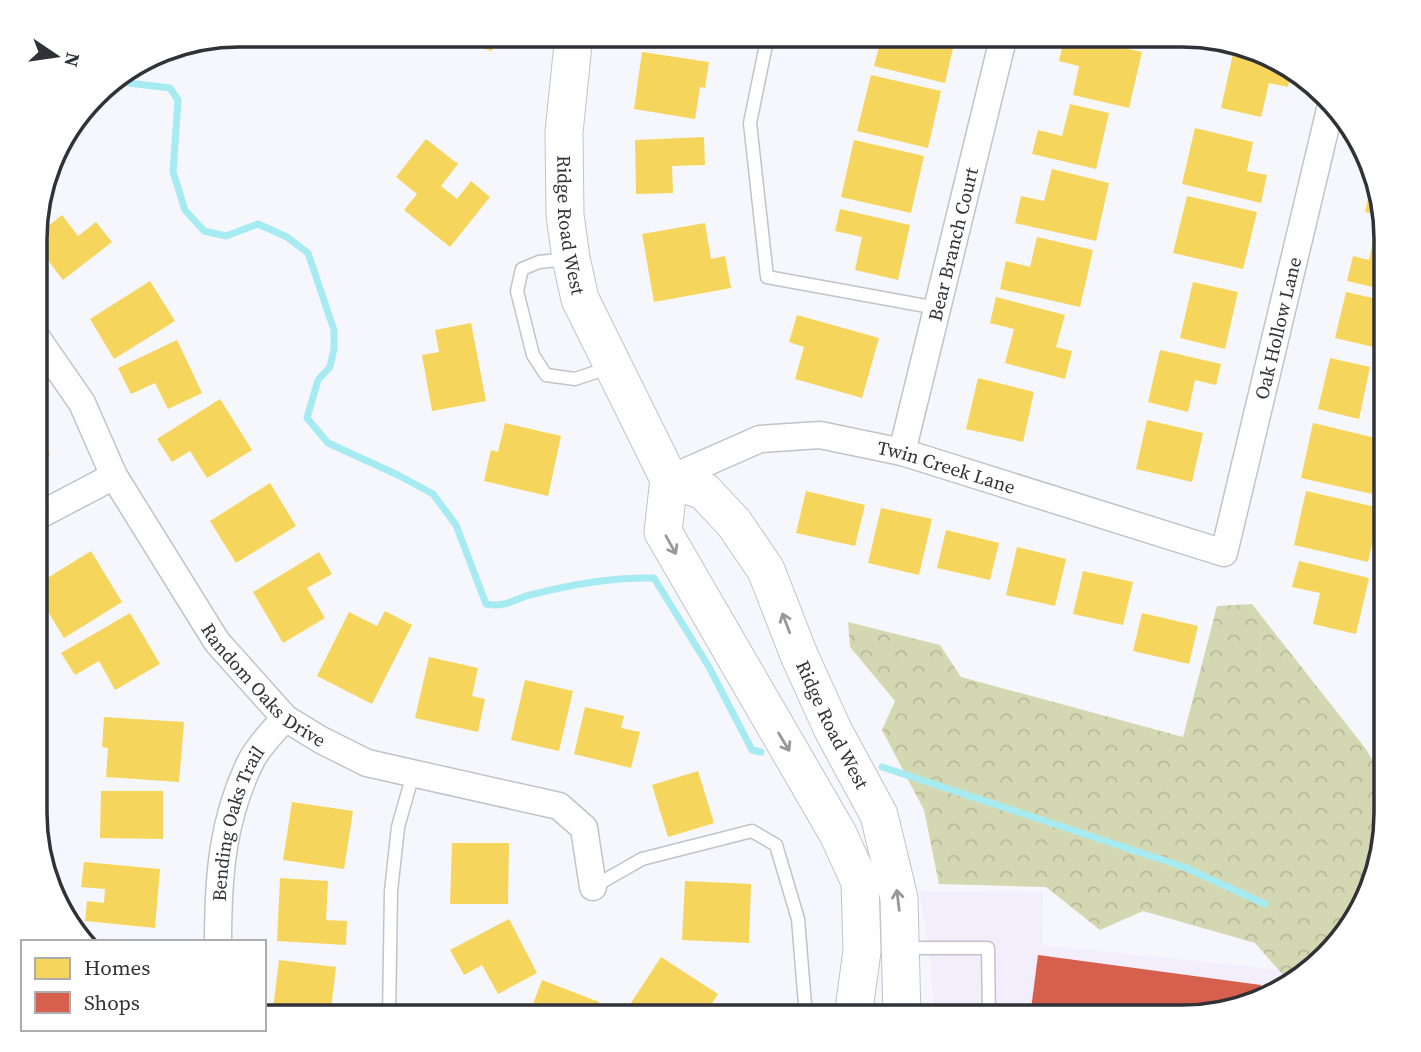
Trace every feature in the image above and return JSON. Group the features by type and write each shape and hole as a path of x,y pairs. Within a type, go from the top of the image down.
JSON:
{"street":[{"name":"Ridge Road West","path":"573,47 564,132 565,215 580,299 669,479 704,491 734,523 766,570 833,730 879,815 900,898 902,1005"},
{"name":"Bear Branch Court","path":"902,452 1001,48"},
{"name":"Oak Hollow Lane","path":"1224,553 1329,115"},
{"name":"Random Oaks Drive","path":"47,353 82,403 114,476 217,642 285,718 367,763 559,806 583,828 593,887"},
{"name":"Twin Creek Lane","path":"669,479 760,439 820,435 902,452 1224,553"},
{"path":"47,511 114,476"},
{"path":"669,479 663,532 838,835 860,882 862,951 854,1005"},
{"name":"Bending Oaks Trail","path":"218,940 222,851 235,800 253,758 285,718"},
{"path":"862,951 901,948"}],"lane":[{"path":"765,48 750,122 767,276 937,308"},
{"path":"571,258 539,262 522,269 517,291 533,355 547,375 575,379 614,366"},
{"path":"389,1004 391,891 398,827 413,774"},
{"path":"593,887 642,859 752,831 776,845 798,919 805,1005"},
{"path":"901,948 988,948 989,1005"}],"shaded area":[{"path":"919,891 1043,892 1042,945 1291,971 1244,995 1207,1003 933,1005 929,953"}],"green space":[{"path":"1252,604 1373,761 1373,826 1364,875 1341,920 1309,957 1283,975 1255,943 1143,911 1100,930 1046,887 939,884 924,810 882,730 895,701 850,647 848,622 940,645 961,677 1183,737 1217,606"}],"building: Homes":[{"path":"879,48 953,48 945,83 874,66"},
{"path":"1062,48 1124,48 1142,52 1129,108 1073,95 1079,66 1059,61"},
{"path":"642,52 709,62 705,88 700,87 695,119 634,109"},
{"path":"1233,54 1267,67 1289,81 1288,87 1269,83 1261,117 1221,108"},
{"path":"871,75 941,91 928,148 857,131"},
{"path":"1070,104 1109,113 1096,169 1032,154 1038,130 1062,136"},
{"path":"1195,128 1253,142 1247,171 1267,175 1261,203 1182,184"},
{"path":"704,137 705,165 672,166 673,193 636,194 635,140"},
{"path":"426,139 458,164 441,186 457,199 471,181 490,197 450,247 404,210 417,194 396,177"},
{"path":"854,140 924,156 911,213 841,197"},
{"path":"1052,169 1109,183 1096,241 1015,223 1021,196 1044,201"},
{"path":"1369,195 1372,214 1365,212"},
{"path":"1187,196 1257,212 1243,269 1173,253"},
{"path":"840,209 910,225 898,280 855,270 862,237 835,231"},
{"path":"62,215 78,236 96,222 112,242 63,280 47,259 48,226"},
{"path":"705,223 711,259 725,256 731,288 654,302 642,234"},
{"path":"1037,237 1093,250 1080,307 1000,289 1006,261 1030,267"},
{"path":"1373,242 1373,287 1347,281 1353,256 1369,260"},
{"path":"150,281 175,321 114,359 90,319"},
{"path":"1193,282 1238,292 1225,349 1180,338"},
{"path":"1346,292 1373,298 1373,347 1335,338"},
{"path":"996,297 1065,315 1056,347 1072,351 1065,379 1005,363 1014,329 990,323"},
{"path":"797,315 879,338 862,398 795,379 804,347 789,342"},
{"path":"471,323 486,401 432,411 422,355 439,352 435,330"},
{"path":"177,340 202,393 168,409 155,383 131,394 118,368"},
{"path":"1160,350 1221,364 1216,385 1195,380 1188,412 1148,402"},
{"path":"1330,358 1370,367 1359,419 1318,409"},
{"path":"978,378 1034,392 1023,442 966,429"},
{"path":"220,399 252,450 207,478 190,451 172,462 157,439"},
{"path":"1147,420 1203,433 1192,482 1136,469"},
{"path":"505,423 561,436 548,496 484,481 491,450 498,452"},
{"path":"1313,423 1373,437 1372,494 1301,478"},
{"path":"270,483 296,526 236,563 210,521"},
{"path":"806,491 865,505 855,546 796,533"},
{"path":"1306,491 1373,506 1373,540 1368,562 1294,545"},
{"path":"881,508 932,519 919,575 868,563"},
{"path":"946,530 999,543 990,580 937,568"},
{"path":"1017,547 1066,559 1055,606 1006,595"},
{"path":"91,551 122,602 64,638 48,611 48,578"},
{"path":"319,552 332,574 307,588 325,618 283,643 253,592"},
{"path":"1299,561 1369,578 1356,634 1313,624 1320,593 1292,587"},
{"path":"1083,571 1133,582 1123,625 1073,614"},
{"path":"385,611 412,625 372,704 317,676 349,612 377,626"},
{"path":"130,613 160,664 115,690 99,661 75,675 61,653"},
{"path":"1142,613 1198,626 1189,664 1133,651"},
{"path":"429,657 478,668 472,696 485,699 478,732 415,718"},
{"path":"525,680 573,691 559,751 511,740"},
{"path":"585,707 624,716 621,728 640,732 631,768 574,754"},
{"path":"104,717 184,722 179,782 106,777 108,748 102,747"},
{"path":"698,771 714,823 668,837 652,785"},
{"path":"101,791 163,791 163,839 100,838"},
{"path":"292,802 353,811 344,869 283,860"},
{"path":"452,843 509,843 508,904 450,904"},
{"path":"84,862 160,869 155,928 85,921 87,901 104,903 105,889 81,887"},
{"path":"280,878 328,881 326,920 347,921 346,945 277,941"},
{"path":"685,881 751,884 749,943 682,940"},
{"path":"509,919 537,973 498,994 482,965 464,975 450,950"},
{"path":"661,957 718,994 711,1005 630,1004"},
{"path":"279,960 336,967 332,1004 274,1004"},
{"path":"542,980 599,1002 598,1004 533,1004"}],"building: Shops":[{"path":"1038,955 1261,985 1261,988 1244,995 1207,1003 1032,1005"}],"waterway":[{"path":"128,83 170,88 178,100 173,172 185,210 204,231 226,236 258,224 287,237 308,253 334,330 334,349 330,367 318,380 307,418 328,443 433,494 456,525 486,604 506,604 534,594 593,582 654,578 709,667 752,750 761,752"},
{"path":"882,767 1184,867 1265,904"}]}
